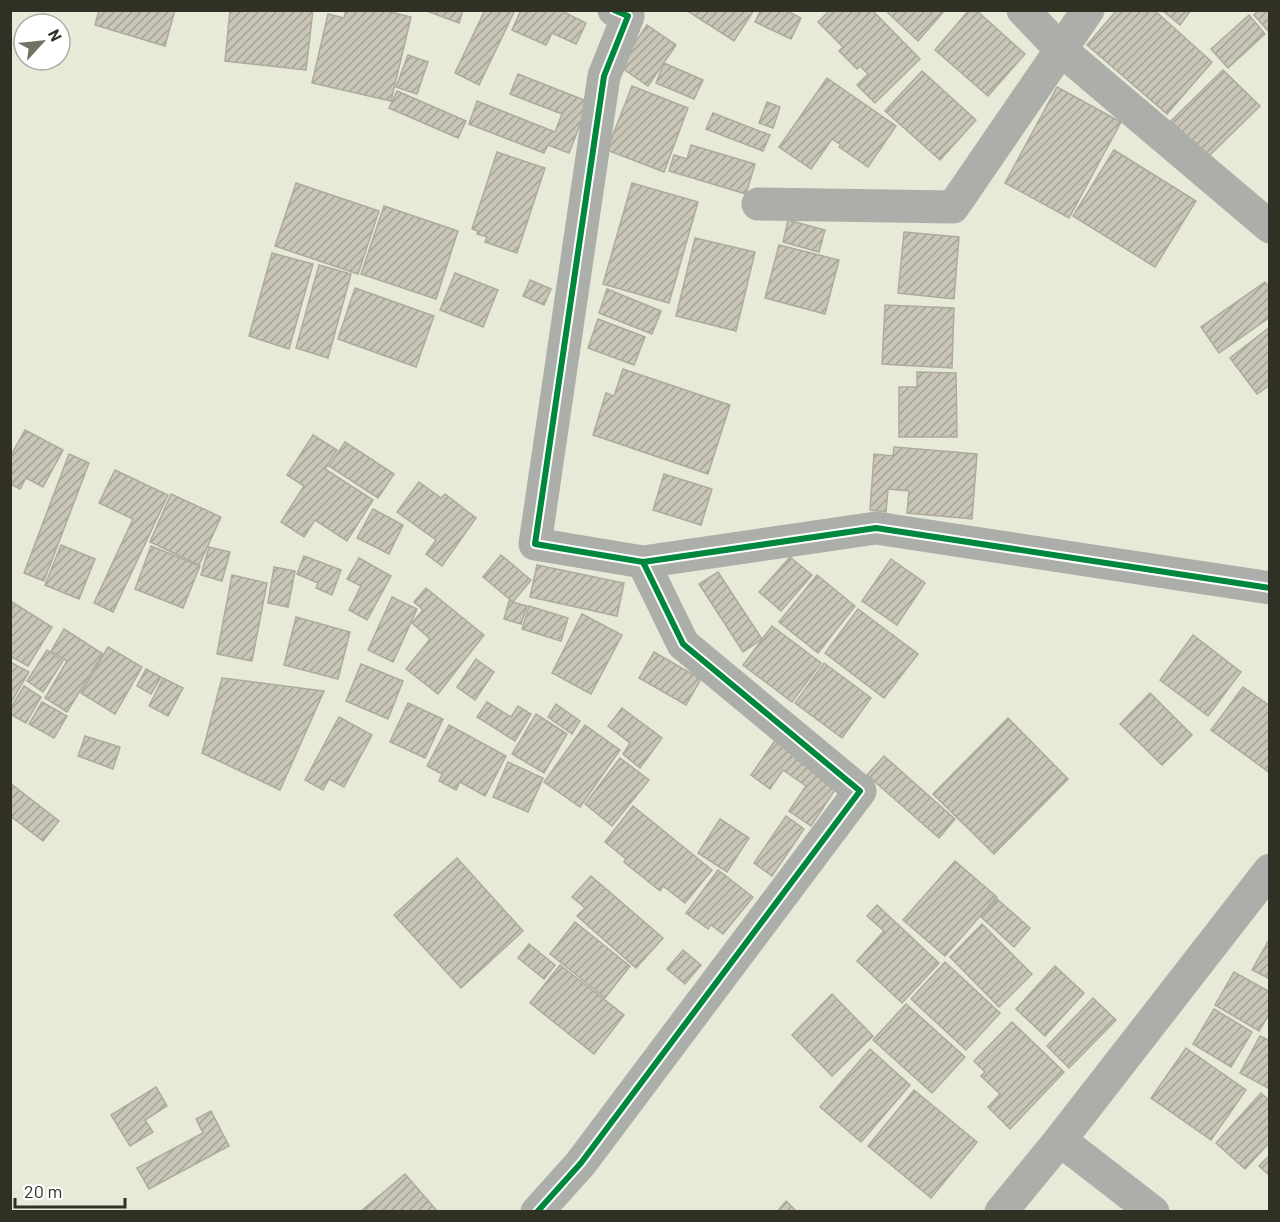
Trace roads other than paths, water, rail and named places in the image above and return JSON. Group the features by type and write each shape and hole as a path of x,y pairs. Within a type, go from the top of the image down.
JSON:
{"street":[{"path":"614,10 628,16 604,76 535,544 644,562 876,528 1269,588"},
{"path":"1023,10 1060,49 1269,226"},
{"path":"758,204 953,207 1088,10"},
{"path":"537,1212 580,1163 860,791 683,645 644,562"},
{"path":"1001,1212 1267,879"},
{"path":"1060,1140 1153,1212"}]}
